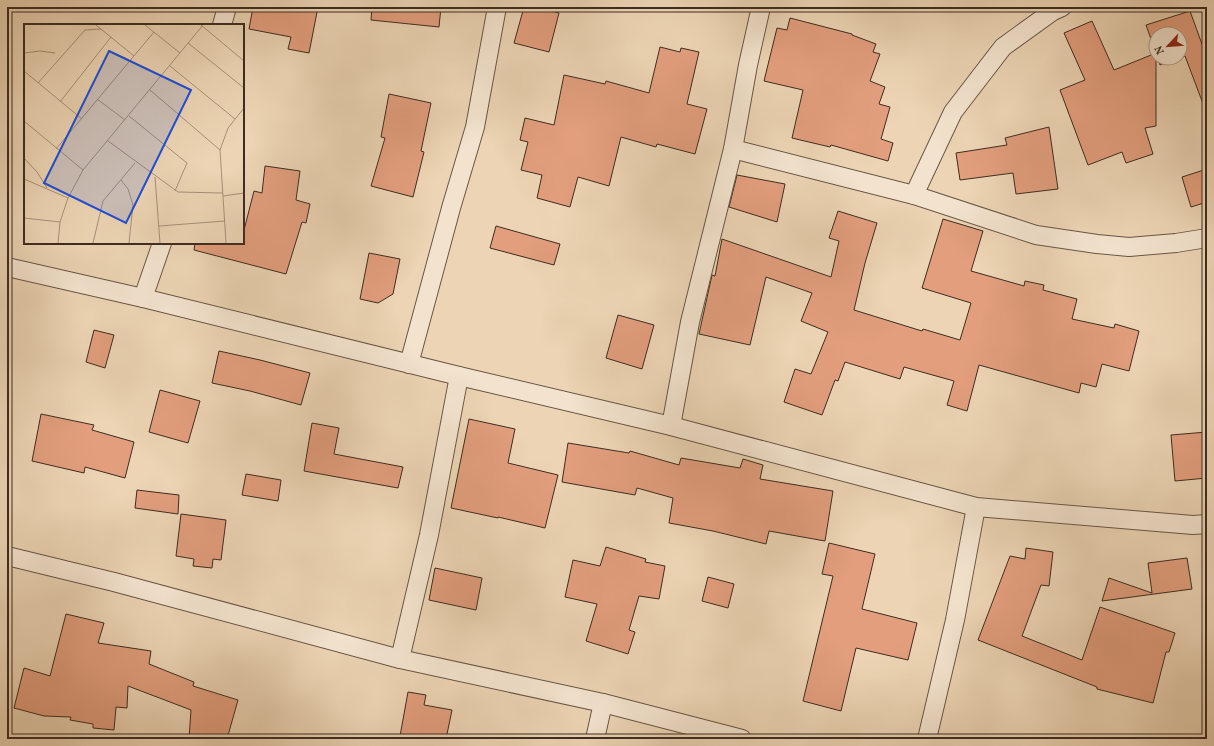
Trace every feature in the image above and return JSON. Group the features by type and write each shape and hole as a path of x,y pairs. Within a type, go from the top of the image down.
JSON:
{"street":[{"path":"222,24 227,7"},
{"path":"410,364 451,208 475,127 497,7"},
{"path":"672,426 690,322 733,149 748,65 761,7"},
{"path":"914,195 953,112 1003,47 1053,11 1062,7"},
{"path":"733,149 914,195 1036,235 1129,247 1176,243 1207,238"},
{"path":"143,298 162,244"},
{"path":"7,267 143,298 459,376 672,426 976,507 1193,525 1207,524"},
{"path":"400,658 429,534 459,376"},
{"path":"927,739 955,620 976,507"},
{"path":"7,556 114,582 400,658 603,703 742,739"},
{"path":"595,739 603,703"}],"building":[{"path":"253,7 318,7 309,53 288,49 291,37 249,29"},
{"path":"372,7 441,7 439,27 371,20"},
{"path":"524,7 536,7 559,13 549,52 514,43"},
{"path":"1190,11 1207,58 1207,109 1205,109 1188,64 1188,26 1148,26 1148,31 1146,25"},
{"path":"790,18 852,34 876,44 873,52 880,54 870,81 885,87 879,104 890,107 881,139 893,143 888,161 831,145 830,147 792,138 803,90 764,81 777,28 787,30"},
{"path":"1092,21 1114,70 1148,56 1148,66 1156,66 1156,126 1145,128 1153,154 1126,163 1122,152 1088,165 1060,90 1085,80 1064,33"},
{"path":"660,47 680,52 681,48 699,52 687,104 707,109 695,154 657,144 656,147 621,137 609,186 578,177 570,207 537,198 542,175 521,170 528,142 520,140 525,118 554,125 564,75 605,84 606,81 649,93"},
{"path":"389,94 431,103 421,151 424,152 413,197 371,186 385,138 381,137"},
{"path":"1049,127 1058,189 1016,194 1013,173 960,180 956,153 1007,145 1005,138"},
{"path":"265,166 300,171 296,200 310,204 306,223 302,222 286,274 194,250 195,244 244,244 244,230 254,191 262,193"},
{"path":"1207,169 1207,202 1191,207 1182,177"},
{"path":"737,175 785,184 777,222 729,207"},
{"path":"838,211 877,223 865,263 854,310 922,331 923,329 960,340 971,303 922,288 943,219 983,231 971,271 1024,286 1025,281 1044,285 1043,290 1077,299 1072,319 1114,328 1115,324 1139,331 1129,371 1102,364 1096,387 1081,383 1079,393 979,365 967,411 947,405 954,381 904,367 900,379 845,362 838,381 835,380 822,415 784,402 795,369 811,374 828,332 801,321 812,293 766,277 750,345 699,334 712,275 715,276 722,239 831,277 839,241 829,238"},
{"path":"496,226 560,244 554,265 490,248"},
{"path":"369,253 400,259 393,294 378,303 360,299"},
{"path":"618,315 654,325 642,369 606,358"},
{"path":"94,330 114,335 105,368 86,362"},
{"path":"219,351 310,373 301,405 250,391 212,383"},
{"path":"160,390 200,401 188,443 149,432"},
{"path":"41,414 94,425 92,430 134,442 125,478 85,467 84,473 32,461"},
{"path":"469,419 515,429 508,463 558,475 545,528 451,508"},
{"path":"312,423 339,428 334,454 403,467 398,488 304,471"},
{"path":"1207,432 1207,478 1175,481 1171,435"},
{"path":"568,443 629,453 630,451 679,465 681,458 740,468 743,459 763,465 760,479 833,491 825,541 769,531 766,544 713,531 669,523 673,498 637,488 635,495 562,482"},
{"path":"246,474 281,480 278,501 242,495"},
{"path":"137,490 179,495 178,514 135,508"},
{"path":"181,514 226,520 221,560 213,559 212,568 193,566 194,559 176,556"},
{"path":"829,543 875,554 862,609 917,623 908,660 856,648 841,711 803,701 833,576 822,574"},
{"path":"606,547 646,559 645,562 665,566 659,599 639,596 629,630 635,632 628,654 586,641 597,604 565,597 573,560 600,566"},
{"path":"1026,548 1053,552 1049,586 1041,585 1022,636 1082,660 1100,607 1175,633 1169,652 1166,652 1153,703 1097,689 1097,687 978,640 1010,556 1025,559"},
{"path":"1187,558 1192,589 1102,601 1109,578 1152,593 1148,563"},
{"path":"435,568 482,578 476,610 429,600"},
{"path":"708,577 734,584 728,608 702,601"},
{"path":"66,614 104,623 98,643 151,651 149,664 194,682 193,686 238,700 227,739 189,739 191,710 128,686 127,708 116,707 114,730 93,728 93,724 70,720 71,717 44,716 14,708 24,668 50,676"},
{"path":"408,692 426,695 424,705 452,710 446,739 416,739 400,736"}]}
